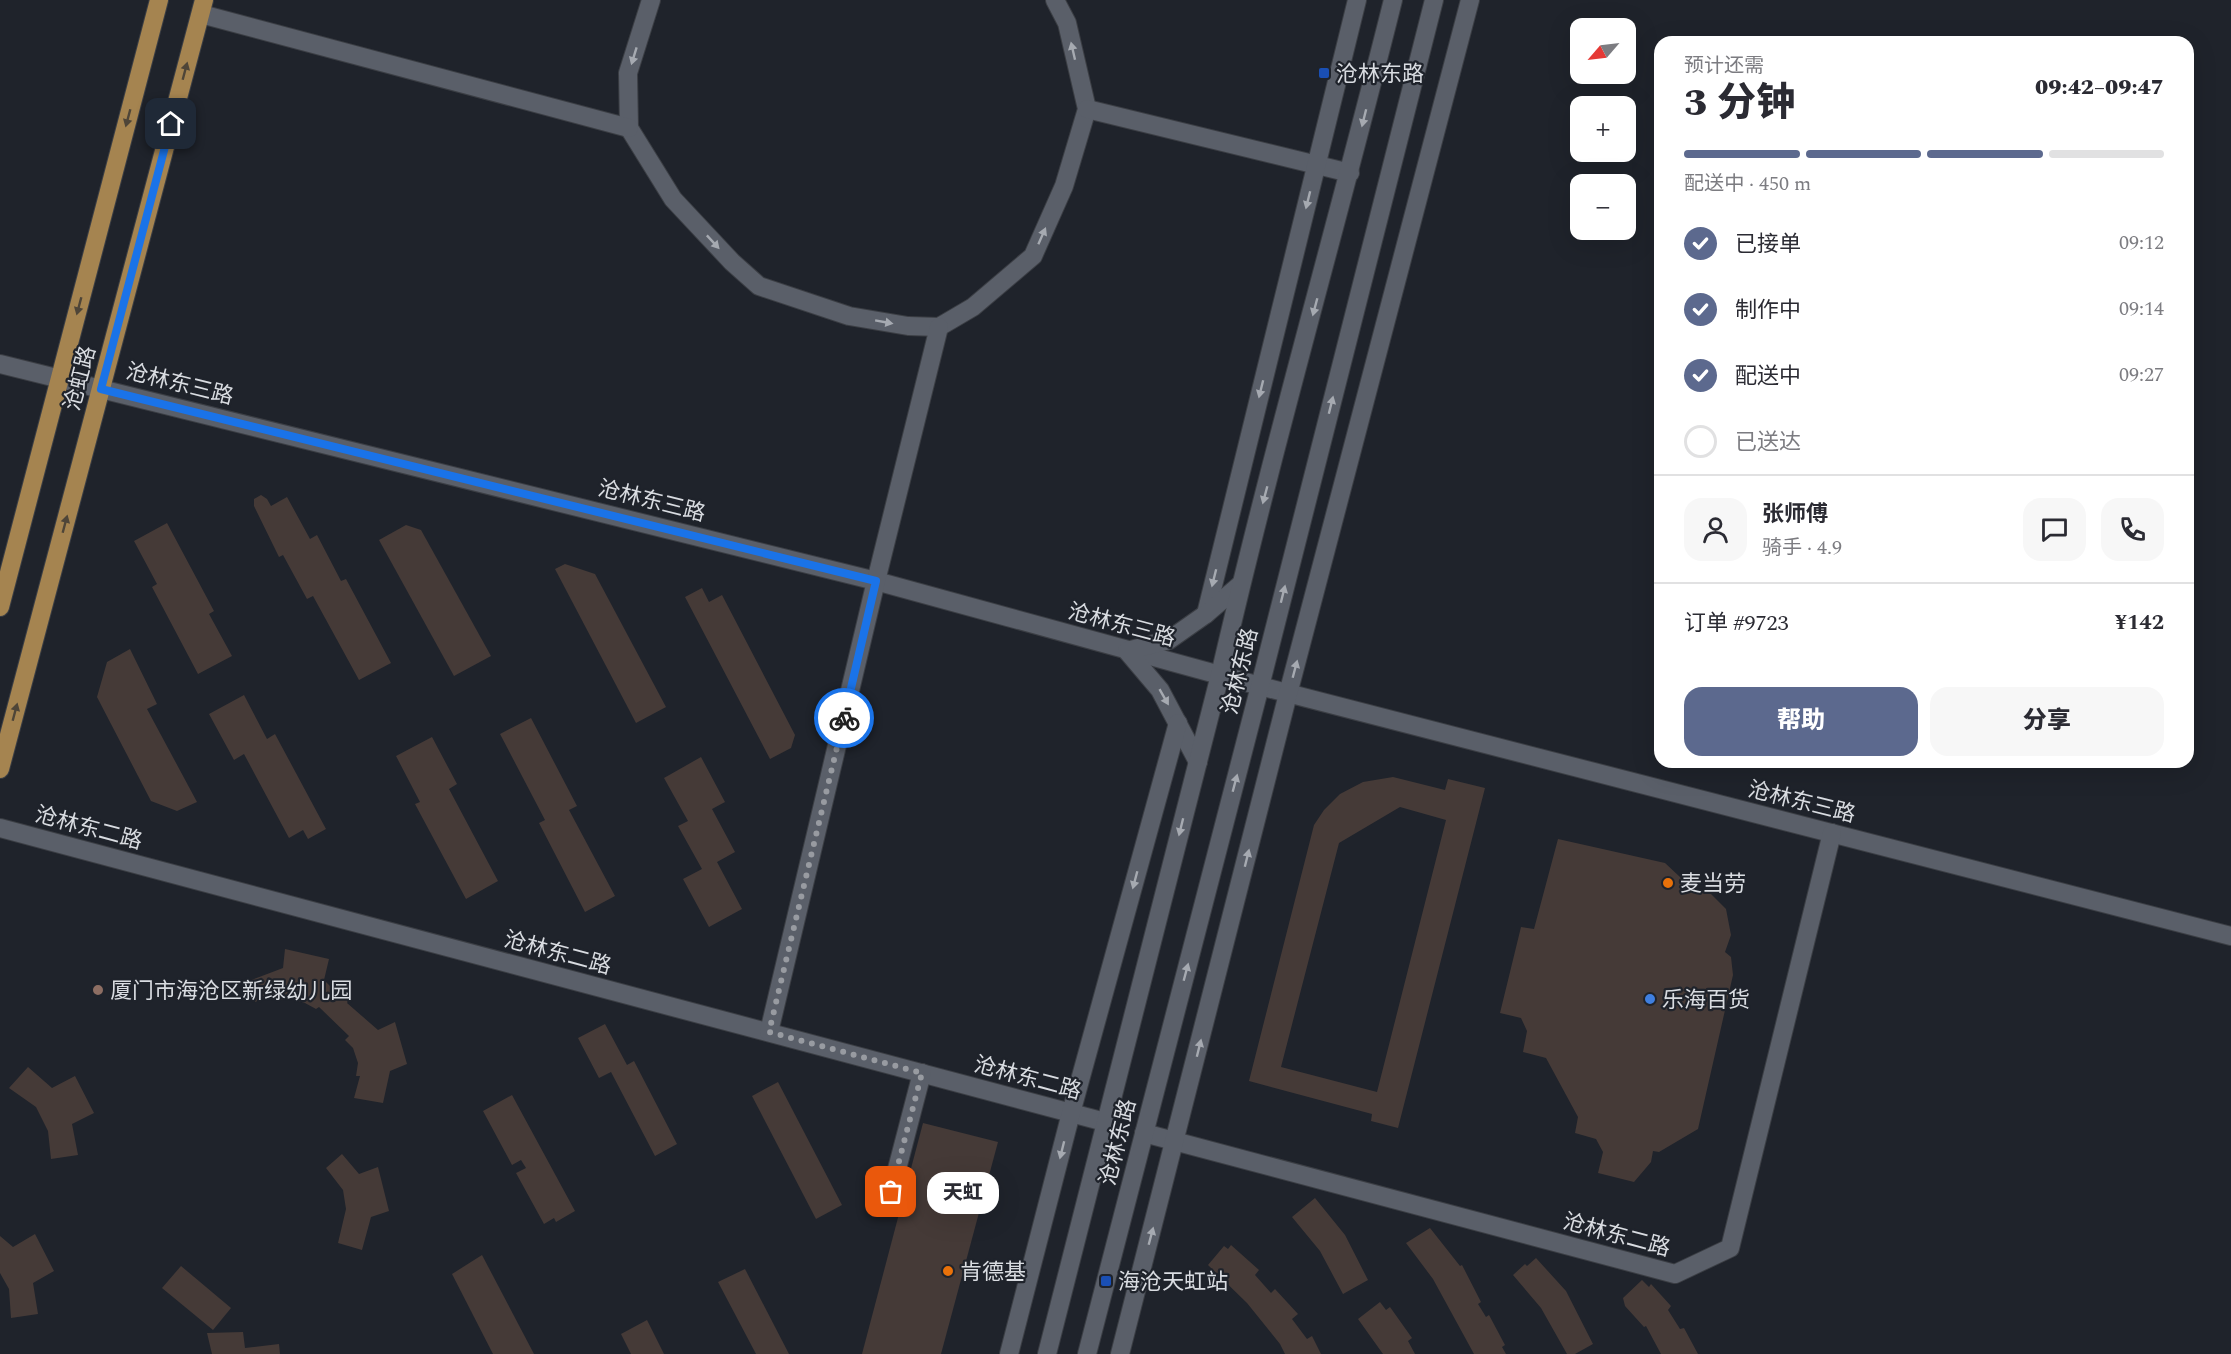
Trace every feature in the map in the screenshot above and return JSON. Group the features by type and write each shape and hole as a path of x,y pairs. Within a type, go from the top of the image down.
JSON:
{"main road":[{"name":"沧虹路","path":"0,607 159,0"},
{"name":"沧虹路","path":"0,769 202,7"}],"street":[{"path":"651,0 628,73 629,128 673,199 732,262 759,286 849,316 908,326 939,327 973,307 1033,256 1064,186 1087,109 1067,23 1055,0"},
{"path":"1206,614 1357,0"},
{"name":"沧林东路","path":"1047,1354 1220,675 1241,584 1350,173 1393,0"},
{"name":"沧林东路","path":"1087,1354 1434,0"},
{"path":"1120,1354 1288,693 1470,0"},
{"path":"202,7 629,128"},
{"path":"1087,109 1350,173"},
{"path":"769,1032 939,327"},
{"name":"沧林东三路","path":"0,364 876,581 1260,686 2231,936"},
{"path":"1198,762 1160,690 1128,651 1168,640 1206,614 1241,584"},
{"path":"1009,1354 1071,1113 1178,723"},
{"name":"沧林东二路","path":"0,828 1105,1122"},
{"name":"沧林东二路","path":"1144,1133 1675,1274 1730,1248 1832,833"},
{"path":"891,1192 922,1073"}],"building":[{"path":"261,495 271,506 287,497 310,539 317,535 341,581 346,579 391,663 359,680 313,596 307,599 283,555 279,557 254,506 254,499"},
{"path":"167,523 214,611 209,614 232,656 198,674 152,587 157,584 134,541"},
{"path":"406,525 421,530 491,656 454,676 379,540"},
{"path":"565,564 595,574 666,707 636,723 555,569"},
{"path":"702,588 709,602 722,595 795,735 791,748 770,759 685,597"},
{"path":"130,649 157,704 147,709 197,802 177,811 151,801 97,697 107,662"},
{"path":"244,695 267,739 275,734 326,829 308,839 303,830 289,838 244,754 234,760 209,714"},
{"path":"531,718 577,806 569,810 615,896 585,912 539,823 545,820 500,734"},
{"path":"432,737 457,784 449,789 498,881 466,899 415,804 420,802 396,756"},
{"path":"701,757 725,802 712,809 735,852 717,862 742,909 709,927 683,879 702,869 678,826 688,821 664,778"},
{"path":"1393,777 1445,790 1448,779 1485,788 1398,1128 1371,1121 1372,1114 1249,1081 1314,825 1324,810 1340,794 1363,782","holes":["1400,807 1446,820 1377,1092 1281,1067 1339,843"]},
{"name":"乐海百货","path":"1558,839 1665,863 1680,877 1686,888 1710,893 1726,909 1731,935 1725,952 1731,957 1733,975 1698,1129 1659,1152 1653,1151 1651,1162 1634,1182 1598,1173 1603,1152 1596,1139 1575,1133 1578,1117 1546,1058 1523,1052 1527,1031 1521,1018 1500,1013 1521,927 1534,929"},
{"path":"285,949 329,959 324,980 341,997 346,992 351,997 347,1003 378,1030 395,1022 407,1064 390,1071 383,1103 354,1098 360,1076 356,1076 358,1063 353,1048 345,1040 349,1036 319,1007 316,1009 289,998 278,1001 275,994 255,1002 249,981 283,968"},
{"path":"605,1024 627,1065 634,1061 677,1144 655,1156 611,1072 599,1078 578,1038"},
{"path":"28,1067 52,1088 75,1076 94,1113 72,1124 78,1155 51,1159 48,1131 36,1107 9,1088"},
{"path":"778,1082 842,1205 816,1219 752,1096"},
{"path":"512,1095 575,1211 556,1222 554,1218 544,1224 516,1173 526,1168 521,1160 512,1165 483,1111"},
{"path":"923,1123 998,1142 941,1354 862,1354"},
{"path":"342,1154 359,1174 378,1167 389,1211 371,1217 362,1250 338,1243 346,1209 343,1190 326,1168"},
{"path":"1315,1198 1345,1235 1368,1280 1343,1294 1320,1251 1292,1217"},
{"path":"1430,1228 1460,1266 1462,1265 1481,1302 1478,1304 1486,1317 1489,1315 1505,1345 1502,1347 1506,1354 1474,1354 1433,1279 1406,1243"},
{"path":"35,1234 54,1271 33,1283 38,1314 11,1318 9,1289 0,1273 0,1236 13,1247"},
{"path":"1231,1245 1259,1270 1255,1275 1271,1293 1275,1289 1298,1314 1292,1319 1307,1339 1312,1336 1321,1354 1285,1354 1280,1344 1247,1303 1208,1265 1224,1246 1228,1249"},
{"path":"482,1255 534,1354 493,1354 452,1274"},
{"path":"1536,1258 1566,1291 1593,1344 1575,1354 1567,1354 1541,1308 1513,1275"},
{"path":"181,1266 231,1308 213,1330 162,1288"},
{"path":"745,1269 789,1354 756,1354 718,1282"},
{"path":"1642,1280 1649,1287 1651,1284 1671,1306 1668,1310 1680,1329 1684,1328 1698,1354 1661,1354 1646,1326 1644,1327 1625,1306 1623,1298"},
{"path":"1380,1302 1386,1310 1390,1307 1412,1338 1408,1341 1415,1354 1383,1354 1358,1319"},
{"path":"647,1320 664,1354 631,1354 621,1334"},
{"path":"243,1332 245,1348 279,1344 280,1354 212,1354 207,1333"}],"way so far":[{"path":"844,718 769,1032 922,1073 891,1192"}],"place":[{"name":"沧林东路","path":"1324,73"},
{"name":"麦当劳","path":"1668,883"},
{"name":"厦门市海沧区新绿幼儿园","path":"98,990"},
{"name":"乐海百货","path":"1650,999"},
{"name":"天虹","path":"891,1192"},
{"name":"肯德基","path":"948,1271"},
{"name":"海沧天虹站","path":"1106,1281"}],"route":[{"path":"171,124 101,389 876,581 844,718"}]}
